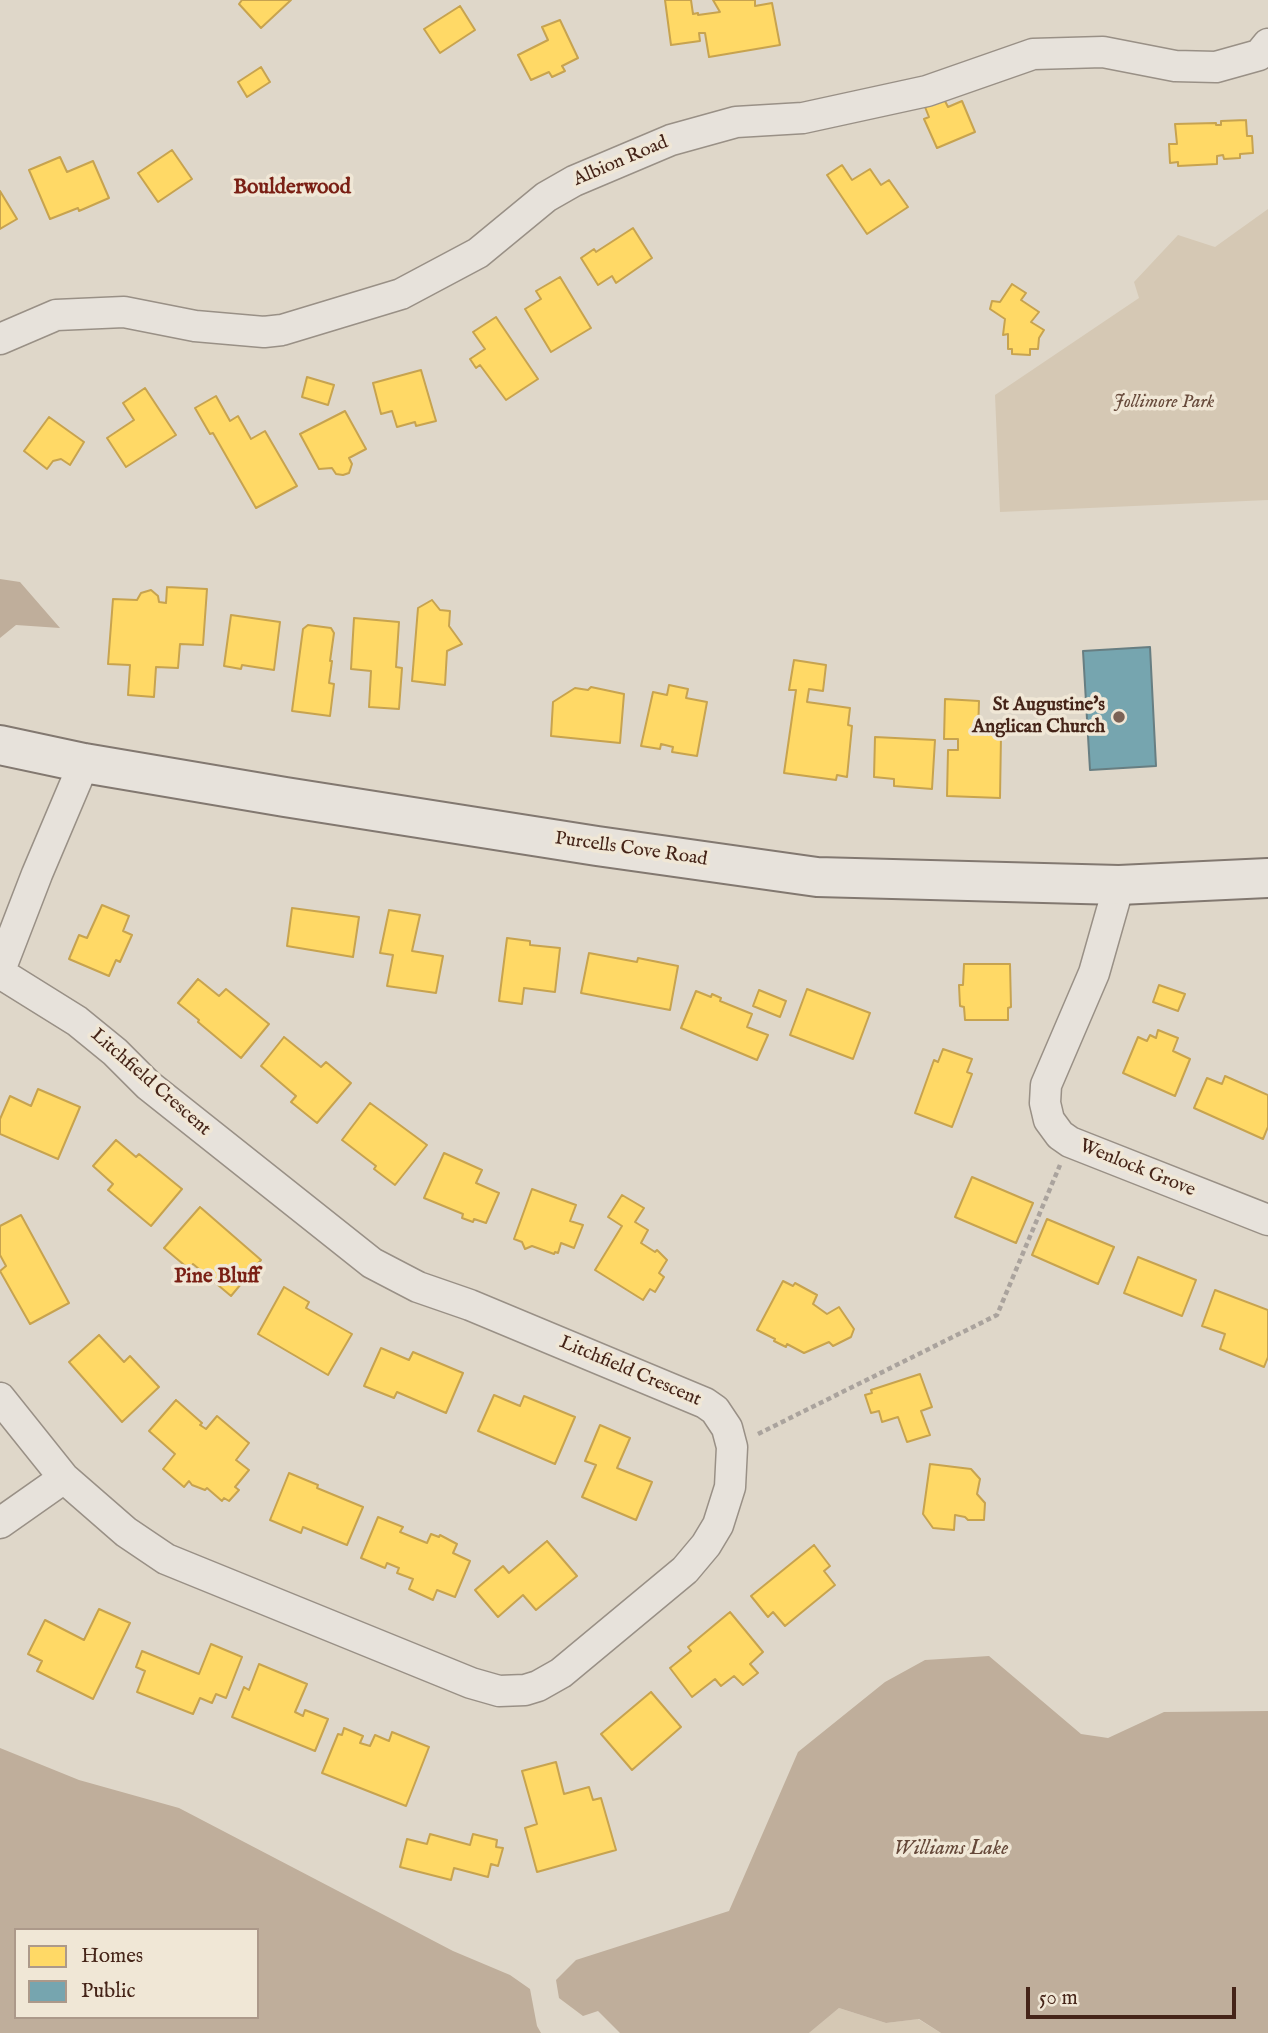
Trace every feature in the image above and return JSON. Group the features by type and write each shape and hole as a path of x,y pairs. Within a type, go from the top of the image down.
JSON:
{"main road":[{"name":"Purcells Cove Road","path":"0,746 84,763 529,835 817,877 1119,885 1268,878"}],"street":[{"name":"Albion Road","path":"0,339 56,316 124,312 195,327 264,332 282,330 410,290 478,253 546,197 594,172 671,140 736,122 803,118 927,91 1033,54 1102,52 1175,66 1216,67 1259,55 1268,44"},
{"name":"Litchfield Crescent","path":"0,1398 64,1478 126,1532 166,1559 471,1683 499,1691 538,1686 562,1673 685,1570 718,1525 730,1487 732,1447 727,1428 721,1418 705,1403 470,1305 418,1287 372,1263 159,1094 115,1052 76,1021 0,972 37,874 84,763"},
{"name":"Wenlock Grove","path":"1119,885 1094,973 1046,1085 1045,1102 1049,1120 1060,1135 1070,1142 1268,1220"},
{"path":"0,1523 64,1478"}],"path":[{"path":"732,1447 997,1315 1070,1142"}],"green space":[{"name":"Jollimore Park","path":"1268,209 1268,500 1000,512 995,395 1139,298 1134,282 1178,235 1215,247"},
{"path":"839,2008 886,2023 918,2019 941,2033 809,2033"}],"water":[{"path":"0,579 20,582 60,628 16,625 0,638"},
{"name":"Williams Lake","path":"989,1656 1081,1734 1108,1738 1164,1712 1268,1711 1268,2033 941,2033 919,2019 886,2023 839,2008 809,2033 620,2033 598,2011 583,2016 559,1998 556,1980 576,1960 729,1911 798,1752 885,1682 925,1660"},
{"path":"0,1748 79,1780 179,1808 453,1951 510,1975 530,1989 537,2026 541,2033 0,2033"}],"building: Homes":[{"path":"242,0 291,0 261,28 239,4"},
{"path":"665,0 691,0 693,14 698,15 720,12 713,0 755,0 755,6 772,3 780,45 709,57 705,33 699,33 700,41 671,45"},
{"path":"460,6 475,30 440,53 424,29"},
{"path":"560,20 578,58 562,66 565,71 552,77 549,72 531,80 518,55 548,40 542,27"},
{"path":"261,67 270,82 247,97 238,82"},
{"path":"944,99 948,107 962,101 975,132 937,148 924,119 929,117 925,107"},
{"path":"1246,120 1247,136 1252,136 1253,153 1240,154 1240,158 1224,159 1223,155 1217,156 1217,164 1178,166 1178,162 1170,163 1169,144 1177,144 1175,124 1221,125 1221,121"},
{"path":"172,150 192,179 158,202 138,173"},
{"path":"60,157 67,172 93,161 109,198 79,211 78,208 50,219 29,170"},
{"path":"842,165 852,180 870,169 881,185 889,180 908,207 867,234 827,175"},
{"path":"0,191 17,219 0,229"},
{"path":"633,228 652,258 616,283 612,276 598,285 581,258 594,249 596,252"},
{"path":"560,277 591,328 551,352 525,309 541,299 536,291"},
{"path":"1012,284 1026,293 1021,300 1039,312 1031,322 1044,330 1039,338 1038,349 1030,349 1030,355 1012,354 1012,349 1008,349 1008,334 1003,335 1005,319 990,309 992,301 1000,302"},
{"path":"496,317 538,379 506,400 480,365 476,368 470,359 485,349 473,332"},
{"path":"421,370 436,421 416,426 415,422 397,427 392,411 381,414 373,383"},
{"path":"307,377 334,385 328,405 302,397"},
{"path":"145,388 176,435 126,467 107,438 134,420 123,403"},
{"path":"216,396 230,421 238,416 251,439 265,431 297,486 256,508 213,433 210,434 195,408"},
{"path":"345,411 366,449 349,458 352,464 349,473 343,475 336,474 332,468 319,469 300,434"},
{"path":"49,417 84,442 70,465 61,459 53,461 47,469 24,451"},
{"path":"167,587 207,589 203,645 180,644 178,668 156,667 154,697 128,695 130,665 108,664 113,599 137,600 141,593 151,590 158,596 159,602 166,603"},
{"path":"432,600 440,610 450,611 449,626 462,644 447,651 445,685 412,681 418,608"},
{"path":"231,615 280,622 274,670 242,665 241,669 224,666"},
{"path":"354,618 399,622 396,667 402,668 399,709 369,707 371,671 351,669"},
{"path":"308,625 331,628 334,633 330,661 329,683 334,684 330,716 292,711 303,629"},
{"path":"794,660 826,665 823,691 809,689 807,702 850,708 848,725 852,726 847,777 837,775 836,780 784,773 796,690 789,690"},
{"path":"669,685 688,689 686,698 707,702 697,756 672,752 673,747 661,744 660,749 641,746 653,692 667,695"},
{"path":"591,687 624,694 620,743 551,736 553,702 575,688 588,690"},
{"path":"945,699 979,701 978,734 1001,735 1000,798 947,796 948,750 958,750 958,739 944,739"},
{"path":"875,737 935,740 932,789 894,786 894,779 874,777"},
{"path":"102,905 129,916 123,931 132,935 120,962 116,960 109,976 69,959 79,935 87,938"},
{"path":"292,908 359,917 353,957 287,946"},
{"path":"389,910 420,915 412,951 443,956 436,993 387,986 393,955 380,953"},
{"path":"507,938 530,941 530,945 560,948 555,992 524,988 522,1004 499,1001"},
{"path":"589,953 637,962 638,958 678,966 670,1010 581,993"},
{"path":"964,964 1010,964 1011,1007 1008,1008 1008,1020 965,1020 964,1007 960,1006 959,985 963,985"},
{"path":"198,979 219,996 226,989 269,1024 241,1058 178,1003"},
{"path":"1159,985 1185,994 1178,1011 1153,1002"},
{"path":"807,989 870,1013 853,1059 790,1035"},
{"path":"759,990 786,1001 780,1017 753,1006"},
{"path":"696,991 711,997 712,994 721,998 720,1001 752,1014 747,1027 768,1035 757,1060 681,1028"},
{"path":"1158,1030 1178,1038 1173,1051 1190,1059 1175,1096 1123,1073 1138,1037 1147,1041 1150,1035 1156,1038"},
{"path":"284,1037 321,1067 326,1062 351,1083 317,1123 291,1102 296,1096 261,1066"},
{"path":"943,1049 972,1059 967,1072 972,1074 952,1127 915,1113 934,1060 938,1062"},
{"path":"1225,1076 1268,1095 1268,1127 1263,1139 1194,1108 1207,1078 1222,1084"},
{"path":"38,1089 80,1107 58,1159 0,1134 0,1119 10,1096 31,1106"},
{"path":"370,1103 427,1145 395,1185 374,1169 376,1166 342,1140"},
{"path":"116,1140 136,1157 139,1154 182,1189 151,1226 108,1190 113,1184 93,1166"},
{"path":"444,1153 482,1170 476,1183 499,1193 486,1223 462,1218 463,1214 424,1198"},
{"path":"972,1177 1033,1203 1016,1243 955,1217"},
{"path":"532,1189 576,1205 570,1221 583,1225 574,1248 561,1243 558,1253 554,1254 532,1246 525,1249 522,1242 514,1239"},
{"path":"622,1195 644,1208 635,1222 648,1230 641,1243 655,1252 657,1250 667,1260 659,1273 664,1277 655,1292 650,1289 643,1300 595,1270 622,1226 608,1217"},
{"path":"200,1207 261,1260 231,1296 193,1264 189,1269 164,1248"},
{"path":"21,1215 69,1303 30,1324 0,1271 6,1266 0,1255 0,1226"},
{"path":"1047,1219 1114,1247 1098,1284 1032,1255"},
{"path":"1138,1257 1196,1280 1182,1316 1124,1293"},
{"path":"783,1281 793,1286 795,1283 817,1295 813,1304 827,1314 839,1307 854,1329 851,1337 833,1346 829,1342 804,1353 787,1344 786,1347 757,1330"},
{"path":"284,1287 309,1302 306,1308 352,1334 328,1375 258,1334"},
{"path":"1215,1290 1268,1310 1268,1357 1264,1367 1220,1349 1225,1334 1202,1326"},
{"path":"99,1335 124,1362 130,1356 159,1387 122,1422 69,1362"},
{"path":"381,1348 409,1360 413,1352 463,1373 446,1413 397,1392 394,1398 364,1386"},
{"path":"920,1374 932,1407 921,1411 930,1435 907,1442 898,1417 882,1422 879,1411 871,1413 865,1395 872,1393 871,1390"},
{"path":"494,1395 520,1406 524,1396 575,1417 555,1464 478,1431"},
{"path":"176,1400 206,1429 217,1416 249,1443 236,1460 249,1470 235,1487 239,1490 229,1501 224,1498 222,1501 207,1488 205,1490 192,1485 189,1481 184,1487 163,1469 175,1454 149,1431"},
{"path":"600,1425 630,1438 617,1468 652,1482 636,1520 582,1497 596,1465 585,1461"},
{"path":"930,1464 971,1469 980,1479 977,1494 985,1503 984,1520 968,1520 955,1515 954,1530 933,1528 923,1514"},
{"path":"289,1473 363,1507 347,1545 303,1527 301,1533 270,1520"},
{"path":"378,1517 403,1527 400,1532 427,1543 431,1534 440,1535 457,1544 453,1553 470,1561 455,1597 437,1590 433,1600 409,1589 413,1579 397,1573 399,1568 387,1563 385,1568 361,1558"},
{"path":"547,1541 577,1576 536,1610 523,1595 498,1617 475,1590 503,1566 509,1573"},
{"path":"814,1545 830,1566 824,1571 835,1585 785,1626 773,1612 768,1617 751,1596"},
{"path":"99,1609 130,1623 93,1699 37,1671 42,1661 28,1654 45,1620 84,1640"},
{"path":"730,1612 763,1652 750,1664 758,1673 743,1685 734,1676 721,1686 715,1679 692,1697 670,1668 691,1651 688,1647"},
{"path":"211,1644 242,1657 226,1698 216,1694 212,1703 200,1698 193,1714 137,1692 145,1671 136,1667 142,1651 199,1674"},
{"path":"259,1664 307,1684 295,1712 303,1716 305,1710 328,1719 315,1751 232,1717 244,1687 249,1690"},
{"path":"651,1692 681,1727 632,1770 601,1734"},
{"path":"344,1728 363,1736 360,1743 370,1746 375,1735 389,1741 392,1732 429,1747 406,1806 322,1773 338,1734 342,1735"},
{"path":"556,1762 564,1794 589,1787 593,1800 601,1798 616,1850 537,1872 525,1828 537,1824 522,1771"},
{"path":"430,1834 470,1845 473,1834 497,1840 496,1847 503,1848 498,1866 491,1864 488,1877 454,1868 451,1880 400,1867 407,1839 427,1844"}],"building: Public":[{"path":"1150,647 1156,766 1090,770 1083,651"}],"place":[{"name":"St Augustine's Anglican Church","path":"1119,717"}],"district":[{"name":"Boulderwood","path":"292,189"},
{"name":"Pine Bluff","path":"217,1278"}]}
